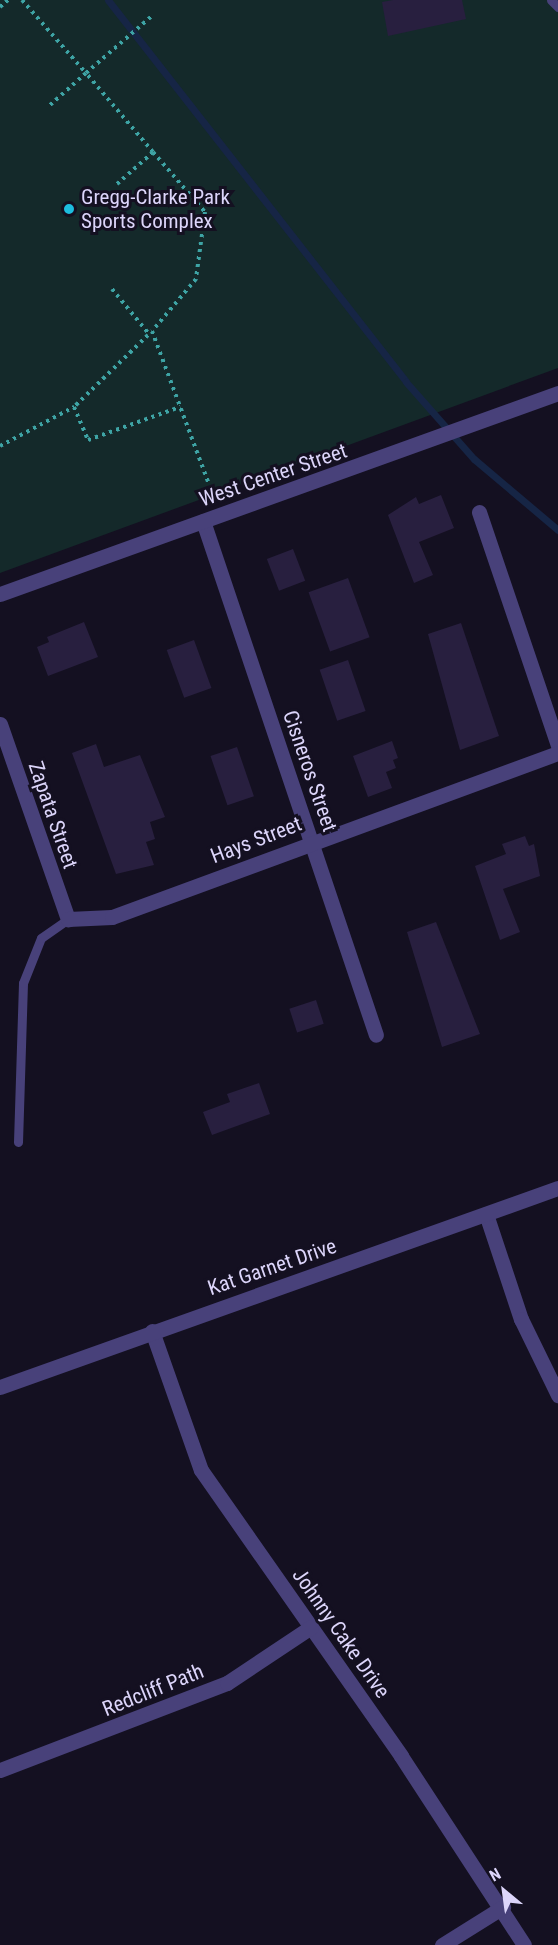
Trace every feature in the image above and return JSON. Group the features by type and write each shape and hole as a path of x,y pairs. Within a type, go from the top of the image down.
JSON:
{"street":[{"name":"West Center Street","path":"0,594 472,427 558,393"},
{"path":"478,512 558,745"},
{"name":"Cisneros Street","path":"203,521 376,1035"},
{"name":"Zapata Street","path":"0,724 68,919"},
{"name":"Hays Street","path":"68,919 112,918 312,841 558,753"},
{"name":"Kat Garnet Drive","path":"0,1387 558,1188"},
{"path":"486,1214 520,1319 558,1395"},
{"name":"Johnny Cake Drive","path":"152,1331 201,1470 503,1907 524,1945"},
{"name":"Redcliff Path","path":"0,1770 226,1683 311,1627"},
{"path":"442,1945 503,1907"}],"lane":[{"path":"551,0 558,7"},
{"path":"18,1142 23,983 41,938 68,919"}],"path":[{"path":"0,7 8,0"},
{"path":"0,447 74,407 150,333 196,279 205,212 22,0"},
{"path":"49,106 153,15"},
{"path":"117,184 153,152"},
{"path":"112,289 150,333 220,515"},
{"path":"74,407 88,440 180,407"}],"green space":[{"path":"0,0 558,0 558,368 0,573"}],"building":[{"path":"462,0 466,19 388,36 382,2"},
{"path":"441,495 454,528 419,542 433,575 414,583 388,515 416,497 419,504"},
{"path":"293,549 305,581 279,591 267,559"},
{"path":"348,578 370,637 330,652 309,592"},
{"path":"84,622 98,657 48,676 37,647 49,642 47,637"},
{"path":"461,623 499,736 460,750 428,634"},
{"path":"194,640 211,688 184,698 167,650"},
{"path":"348,660 366,711 337,721 320,670"},
{"path":"392,741 398,758 393,760 396,768 386,772 392,788 368,797 353,756"},
{"path":"96,744 104,767 140,755 165,817 150,822 155,839 146,842 154,865 116,874 72,753"},
{"path":"237,747 254,796 227,805 211,756"},
{"path":"525,836 529,846 534,844 540,876 503,889 520,932 500,940 475,866 506,854 502,844"},
{"path":"436,922 480,1034 442,1047 407,932"},
{"path":"316,1000 324,1024 297,1032 289,1009"},
{"path":"259,1083 270,1114 212,1135 203,1112 230,1102 227,1094"}],"waterway":[{"path":"108,0 406,382 474,459 558,530"}],"place":[{"name":"Gregg-Clarke Park Sports Complex","path":"69,209"}]}
